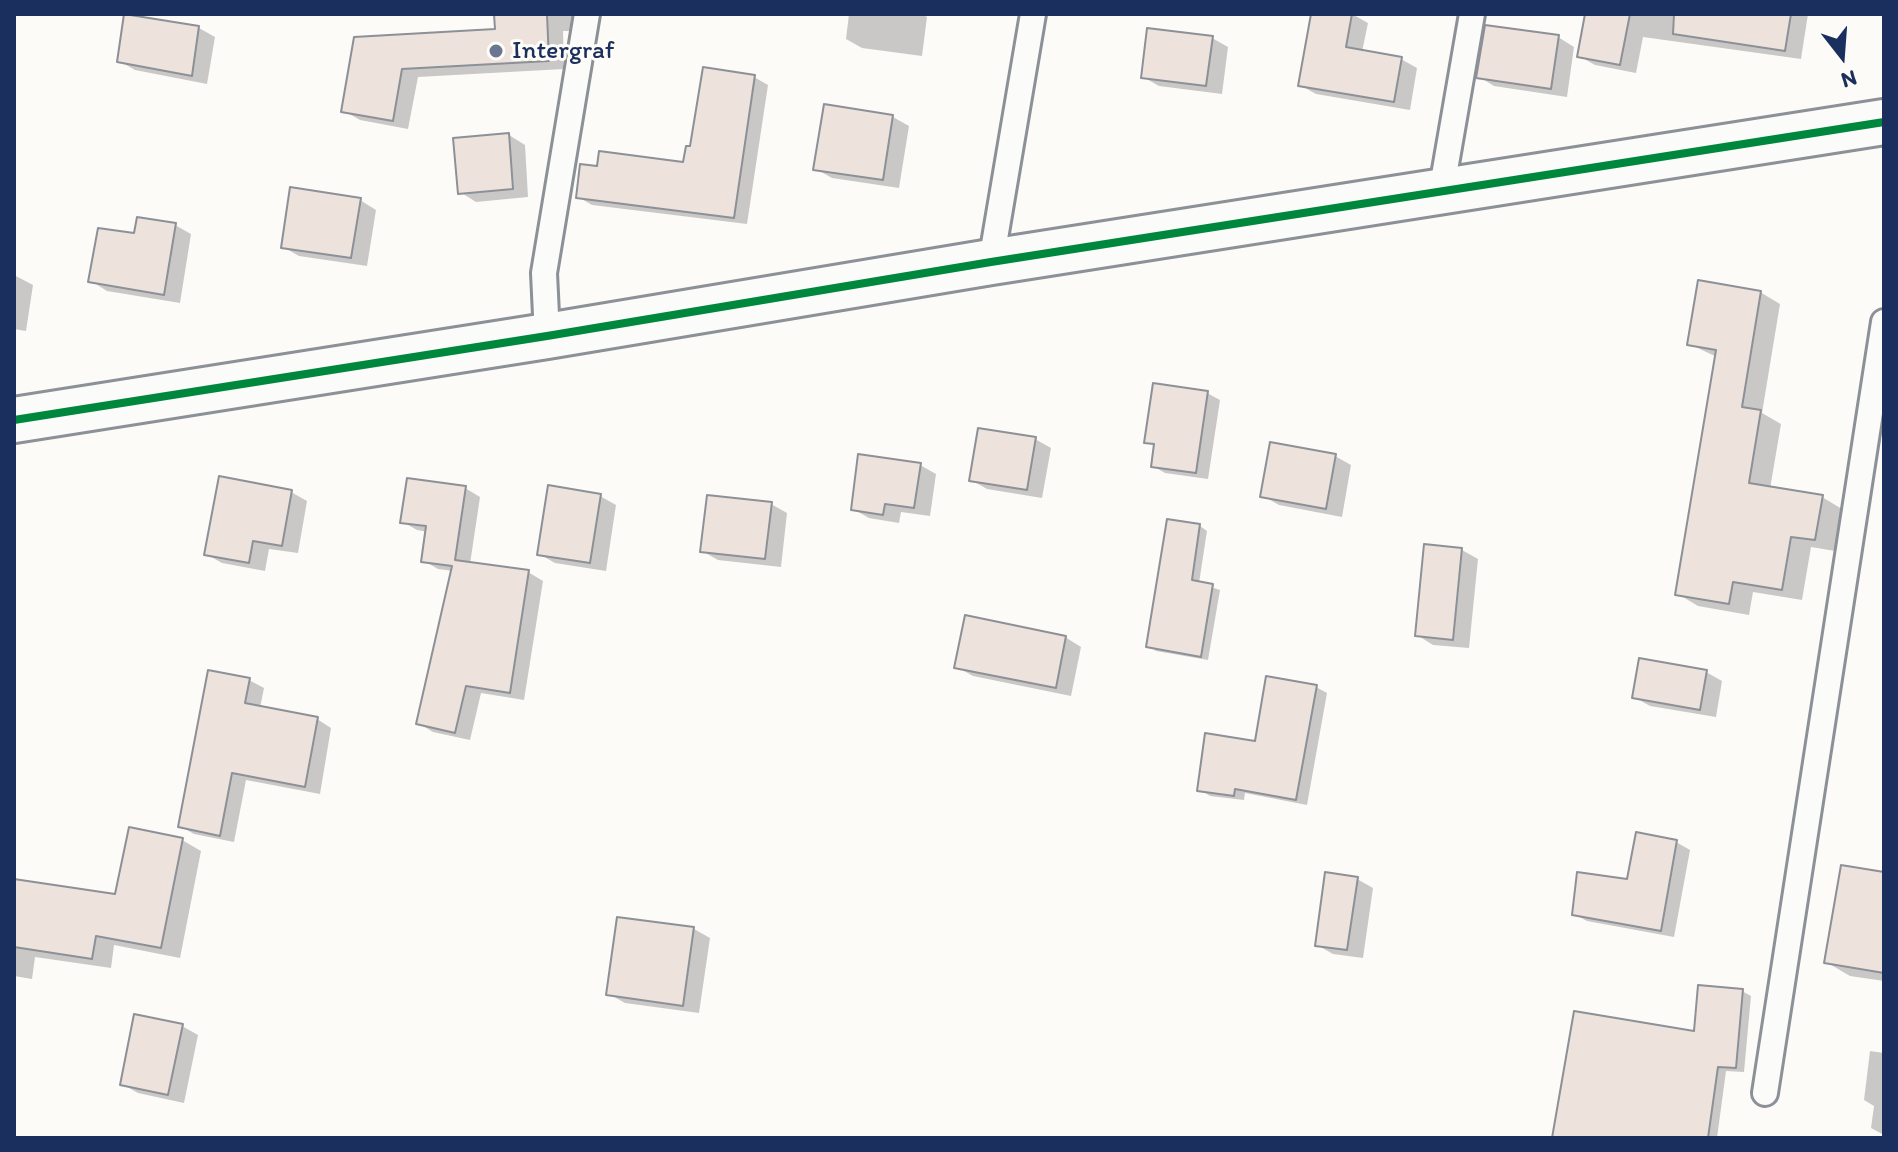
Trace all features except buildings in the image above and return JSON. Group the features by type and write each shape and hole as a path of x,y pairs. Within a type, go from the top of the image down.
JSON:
{"street":[{"path":"14,420 1884,122"}],"lane":[{"path":"547,336 544,273 587,14"},
{"path":"991,262 1033,14"},
{"path":"1441,193 1472,14"},
{"path":"1765,1093 1884,322"}],"cycle path":[{"path":"14,420 1884,122"}],"place":[{"name":"Intergraf","path":"496,51"}]}
